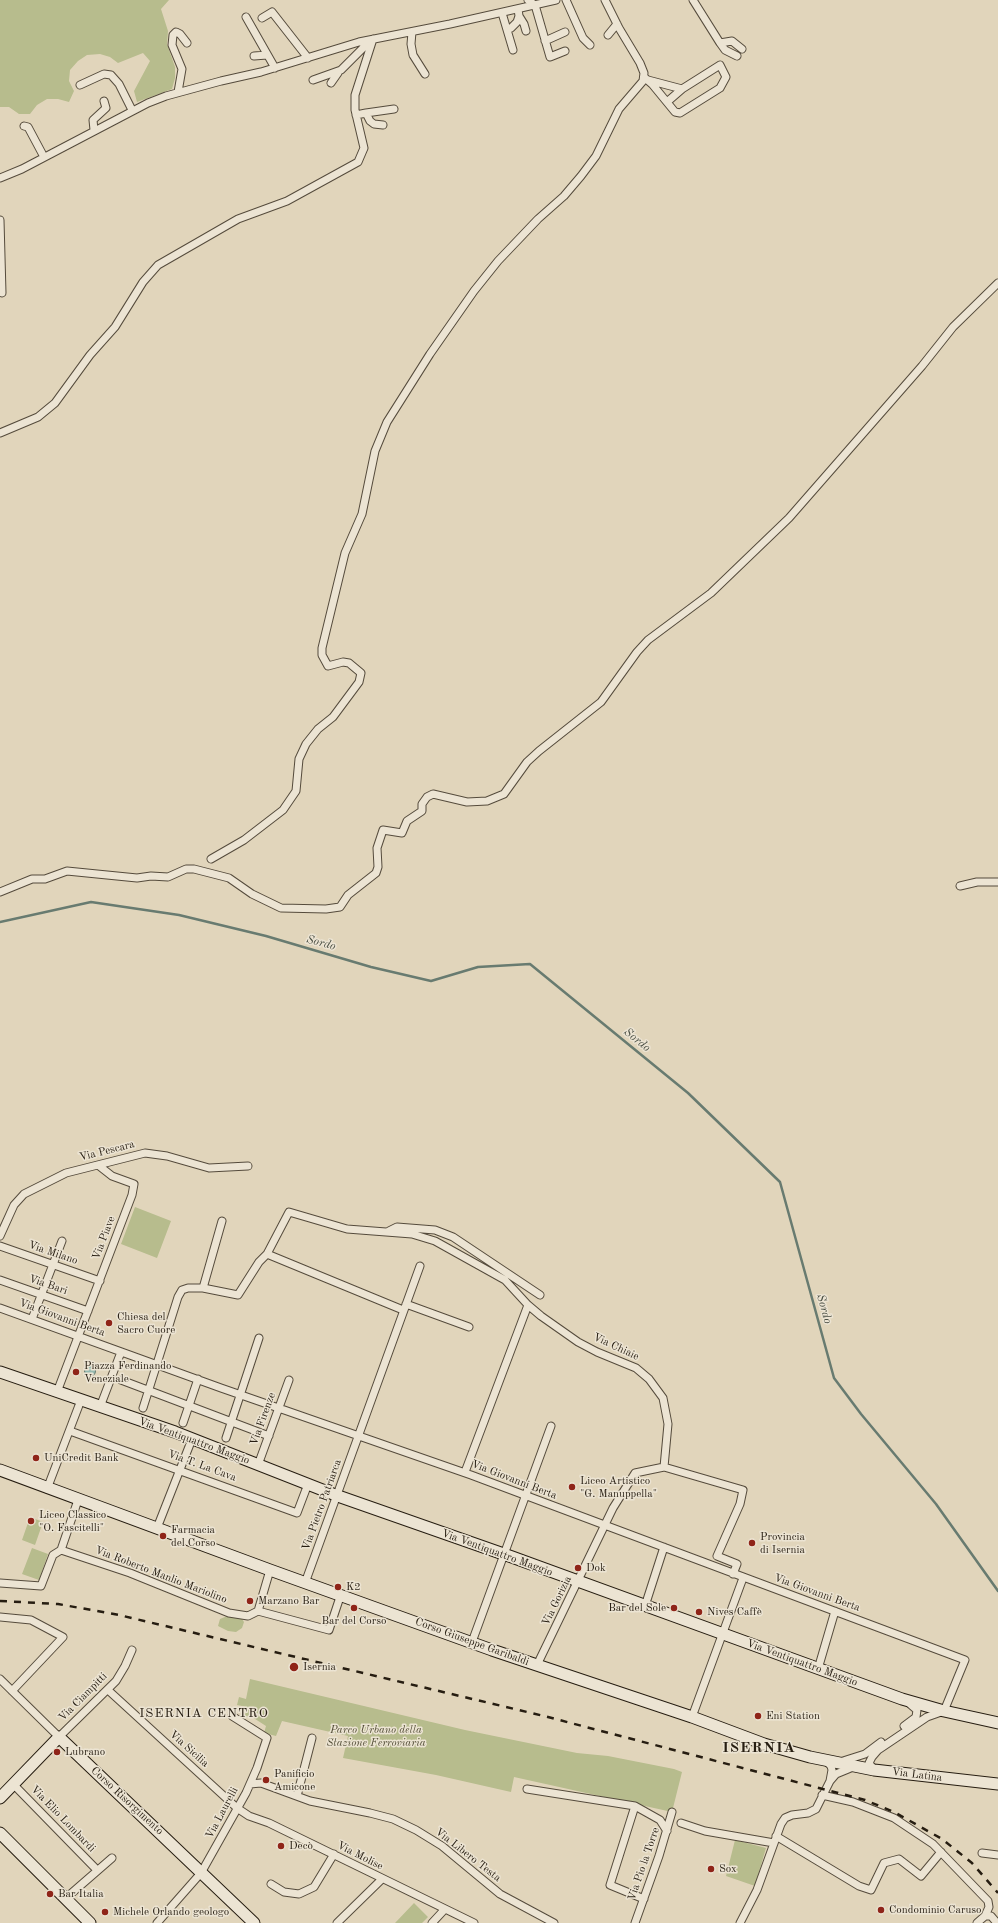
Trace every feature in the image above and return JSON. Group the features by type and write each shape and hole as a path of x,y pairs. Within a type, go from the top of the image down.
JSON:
{"main road":[{"name":"Via Ventiquattro Maggio","path":"0,1372 192,1439 338,1496 902,1699 944,1711 998,1723"},
{"name":"Corso Giuseppe Garibaldi","path":"0,1470 47,1489 537,1666 692,1717 764,1744 837,1762"},
{"path":"0,1798 59,1737"},
{"name":"Corso Risorgimento","path":"59,1737 201,1873 247,1921"},
{"name":"Via Latina","path":"837,1762 874,1770 998,1784"},
{"path":"0,1833 90,1923"}],"street":[{"path":"528,0 535,5 550,57 565,51"},
{"path":"0,178 14,173 148,102 178,92 275,68 372,39 502,13 519,12 535,5 556,0"},
{"path":"566,0 583,38 590,44"},
{"path":"605,0 640,63 646,79 675,112 680,113 720,88 726,77 720,65 682,89 667,102"},
{"path":"693,0 725,50 737,56"},
{"path":"262,18 272,12 308,58"},
{"path":"511,28 517,22 519,12"},
{"path":"519,12 526,31"},
{"path":"502,13 513,50"},
{"path":"246,17 275,68"},
{"path":"608,35 617,24"},
{"path":"178,92 182,70 172,45 173,35 176,32 180,34 187,43"},
{"path":"412,32 411,44 413,55 425,74"},
{"path":"545,41 565,32"},
{"path":"331,82 372,39"},
{"path":"0,433 38,416 55,403 90,355 115,327 143,282 158,265 238,219 287,201 358,162 364,148 356,115 355,94 372,39"},
{"path":"720,43 732,42 742,49"},
{"path":"254,56 267,55"},
{"path":"313,80 341,70"},
{"path":"80,85 104,74 111,75 118,84 132,110"},
{"path":"646,79 682,89"},
{"path":"211,859 244,840 283,810 296,791 300,759 306,744 318,730 333,717 359,682 361,674 349,663 343,662 328,666 322,655 322,648 345,553 362,514 375,451 387,422 430,354 479,285 498,261 538,219 564,196 596,156 619,109 646,79"},
{"path":"94,130 93,120 106,108 104,101"},
{"path":"356,115 394,109"},
{"path":"366,113 370,121 374,124 383,125"},
{"path":"24,126 28,127 44,157"},
{"path":"0,220 2,293"},
{"path":"0,892 32,879 45,879 68,871 137,878 151,876 168,877 186,869 194,868 229,878 252,894 281,908 326,909 340,907 348,895 376,873 378,867 377,848 383,830 402,833 407,821 422,811 422,804 427,797 433,794 467,802 487,801 504,794 527,762 601,702 637,652 648,640 711,593 789,518 922,366 953,327 998,283"},
{"path":"960,886 977,882 998,882"},
{"name":"Via Pescara","path":"0,1236 14,1205 24,1194 66,1173 145,1153 167,1156 208,1168 248,1166"},
{"name":"Via Piave","path":"56,1392 79,1336 132,1195 134,1184 112,1176 98,1165"},
{"path":"143,1408 178,1297 182,1290 188,1288 203,1288 238,1295 266,1254 289,1212 347,1229 389,1231 397,1227 435,1230 454,1237 540,1295"},
{"path":"203,1288 222,1221"},
{"name":"Via Chiaie","path":"389,1231 412,1234 435,1241 463,1255 505,1280 528,1305 578,1342 597,1352 636,1368 649,1379 663,1398 668,1424 664,1467"},
{"path":"32,1319 62,1241"},
{"name":"Via Milano","path":"0,1246 100,1281"},
{"path":"266,1254 404,1307 469,1327"},
{"name":"Via Pietro Patriarca","path":"305,1583 338,1496 404,1307 420,1266"},
{"name":"Via Bari","path":"0,1280 88,1311"},
{"path":"465,1472 528,1305"},
{"name":"Via Giovanni Berta","path":"0,1308 120,1352 465,1472 526,1496 605,1524 743,1578 965,1660 944,1711"},
{"path":"226,1438 259,1338"},
{"path":"100,1407 120,1352"},
{"path":"183,1423 198,1379"},
{"path":"121,1380 269,1436"},
{"name":"Via Firenze","path":"258,1465 289,1380"},
{"path":"47,1489 81,1400"},
{"path":"472,1642 551,1426"},
{"name":"Via T. La Cava","path":"70,1431 297,1513 308,1484"},
{"path":"157,1528 192,1439"},
{"path":"664,1467 744,1490 740,1504 717,1556 737,1564 733,1574"},
{"name":"Via Gorizia","path":"537,1666 613,1508 635,1473 664,1467"},
{"path":"0,1583 41,1586 53,1555 61,1550 78,1500"},
{"path":"645,1606 664,1547"},
{"name":"Via Roberto Manlio Mariolino","path":"61,1550 130,1573 229,1613 248,1616 258,1611"},
{"path":"270,1570 258,1611 329,1630 339,1600 342,1596"},
{"path":"692,1717 743,1578"},
{"path":"818,1669 835,1611"},
{"path":"0,1617 31,1620 63,1638 12,1691"},
{"name":"Via Ciampitti","path":"59,1737 108,1690 125,1666 132,1650"},
{"name":"Corso Risorgimento","path":"0,1679 59,1737"},
{"name":"Via Sicilia","path":"108,1690 237,1808"},
{"name":"Corso Giuseppe Garibaldi","path":"837,1762 865,1754 916,1717 917,1710 914,1706 902,1699"},
{"path":"874,1770 870,1763 872,1757 878,1750 927,1717 944,1711"},
{"name":"Via Laurelli","path":"158,1923 201,1873 250,1784 267,1738 232,1716"},
{"path":"297,1796 312,1738"},
{"path":"824,1760 831,1766 832,1770 830,1781"},
{"path":"740,1923 757,1890 775,1839 785,1818 816,1810 822,1795 836,1774 846,1769 859,1766"},
{"name":"Via Libero Testa","path":"250,1784 261,1783 310,1801 370,1812 393,1819 416,1830 442,1846 500,1894 554,1923"},
{"name":"Via Elio Lombardi","path":"13,1784 97,1870"},
{"path":"527,1789 635,1806 660,1820 667,1831"},
{"path":"822,1795 853,1802 894,1818 933,1844 988,1901 989,1907 985,1916 977,1923"},
{"path":"635,1806 610,1885 644,1899"},
{"name":"Via Molise","path":"237,1808 249,1816 269,1823 474,1923"},
{"name":"Via Pio la Torre","path":"635,1923 667,1831 672,1812"},
{"path":"681,1823 705,1831 775,1839 859,1886 871,1890 884,1863 899,1859 921,1876 941,1852"},
{"path":"982,1853 998,1855"},
{"path":"271,1884 284,1892 299,1894 304,1892 314,1887 334,1854"},
{"path":"66,1898 112,1858"},
{"path":"338,1923 382,1879"},
{"path":"432,1923 445,1909"},
{"path":"985,1916 991,1916 997,1923"}],"green space":[{"path":"0,0 169,0 161,9 168,31 167,44 175,67 175,78 172,89 137,102 134,91 150,61 143,53 118,63 110,57 100,54 87,55 78,61 70,70 69,81 74,91 69,102 58,99 47,99 37,105 30,114 19,114 9,107 0,107"},
{"path":"135,1207 171,1221 157,1258 121,1244"},
{"path":"30,1517 43,1522 35,1545 22,1540"},
{"path":"32,1548 48,1554 39,1580 22,1574"},
{"path":"230,1615 242,1619 244,1622 242,1628 236,1632 228,1631 218,1626 220,1619"},
{"name":"Parco Urbano della Stazione Ferroviaria","path":"250,1679 465,1730 577,1753 608,1756 674,1769 682,1772 672,1812 514,1777 511,1792 436,1775 343,1758 348,1736 282,1721 276,1736 264,1733 266,1726 252,1717 245,1716 247,1707 237,1705 239,1697 246,1699"},
{"path":"735,1840 766,1848 755,1886 726,1876"},
{"path":"414,1903 428,1917 422,1923 395,1923"}],"water":[{"path":"90,1365 94,1367 96,1371 94,1375 90,1377 86,1375 84,1371 86,1367"}],"waterway":[{"name":"Sordo","path":"0,922 91,902 179,915 266,936 371,967 431,981 478,967 530,964 688,1093 780,1182 834,1378 861,1414 936,1504 998,1591"}],"railway":[{"path":"0,1601 58,1604 119,1615 544,1716 865,1800 894,1812 942,1839 972,1863 998,1893"}],"place":[{"name":"Chiesa del Sacro Cuore","path":"109,1323"},
{"name":"Piazza Ferdinando Veneziale","path":"76,1372"},
{"name":"UniCredit Bank","path":"36,1458"},
{"name":"Liceo Artistico \"G. Manuppella\"","path":"572,1487"},
{"name":"Liceo Classico \"O. Fascitelli\"","path":"31,1521"},
{"name":"Farmacia del Corso","path":"163,1536"},
{"name":"Provincia di Isernia","path":"752,1543"},
{"name":"Dok","path":"578,1568"},
{"name":"K2","path":"338,1587"},
{"name":"Marzano Bar","path":"250,1601"},
{"name":"Bar del Corso","path":"354,1608"},
{"name":"Bar del Sole","path":"674,1608"},
{"name":"Nives Caffè","path":"699,1612"},
{"name":"Isernia","path":"294,1667"},
{"name":"Eni Station","path":"758,1716"},
{"name":"Lubrano","path":"57,1752"},
{"name":"Panificio Amicone","path":"266,1780"},
{"name":"Decò","path":"281,1846"},
{"name":"Sox","path":"711,1869"},
{"name":"Bar Italia","path":"50,1894"},
{"name":"Condominio Caruso","path":"881,1910"},
{"name":"Michele Orlando geologo","path":"105,1912"}],"district":[{"name":"ISERNIA CENTRO","path":"204,1714"},
{"name":"ISERNIA","path":"759,1748"}]}
